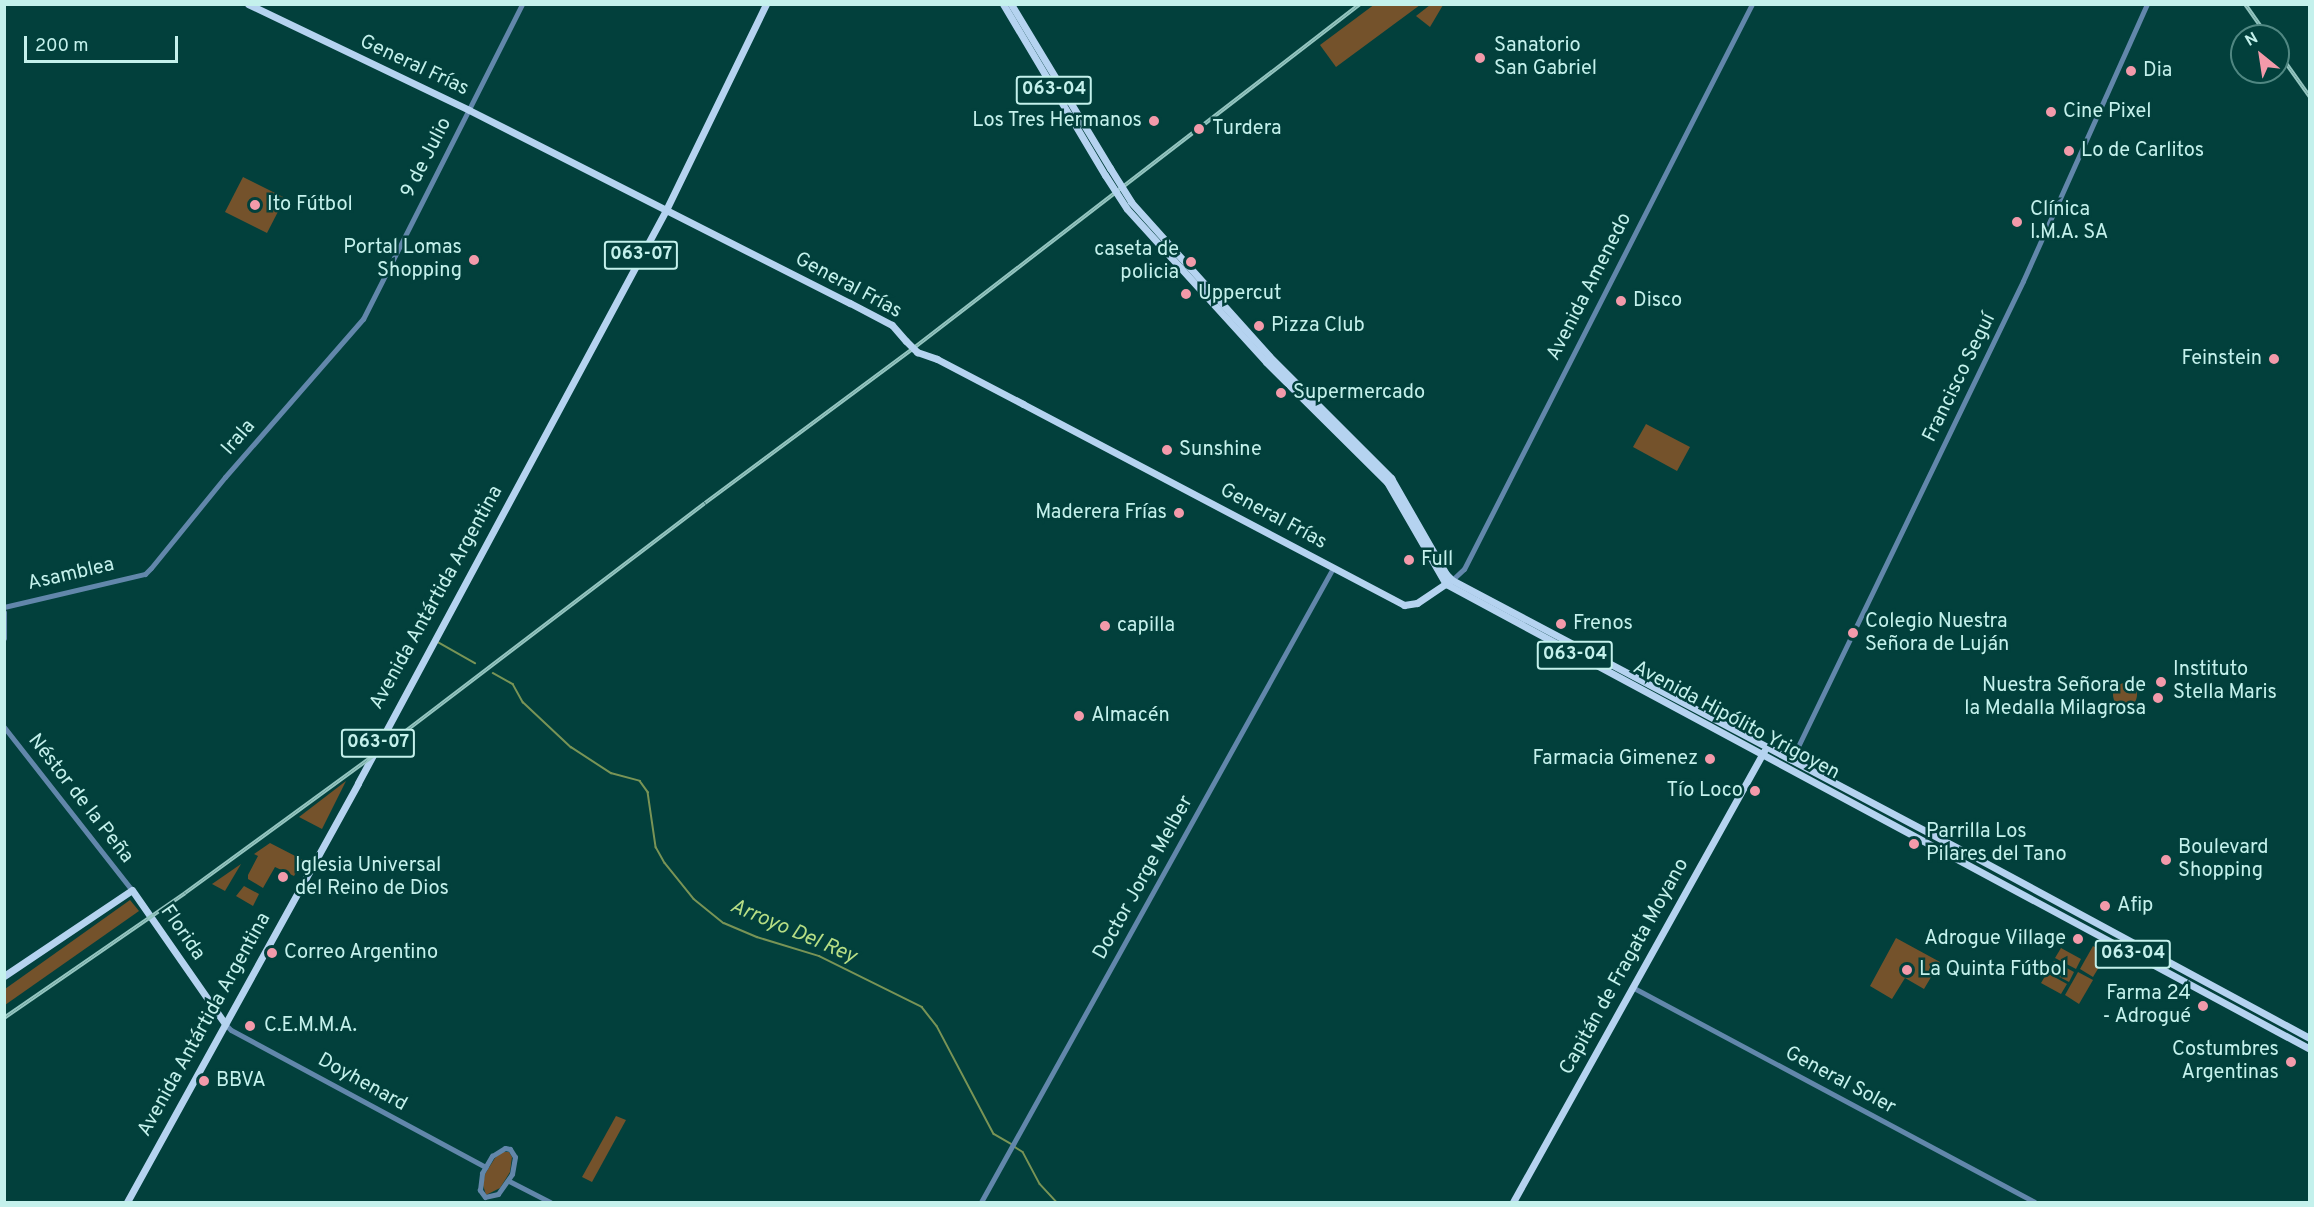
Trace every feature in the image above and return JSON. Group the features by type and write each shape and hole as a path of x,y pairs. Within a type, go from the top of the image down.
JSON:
{"main road":[{"name":"General Frías","path":"248,4 469,110 892,325 917,352 946,364 1404,605 1417,603 1449,582"},
{"name":"Avenida Antártida Argentina","path":"127,1203 666,210 766,4"},
{"name":"063-04","path":"1003,4 1127,209 1266,362 1387,482 1449,582"},
{"name":"Avenida Hipólito Yrigoyen","path":"1011,4 1131,202 1269,356 1391,478 1449,582 1764,751 2310,1038"},
{"name":"Capitán de Fragata Moyano","path":"1513,1203 1764,751"},
{"name":"Avenida Hipólito Yrigoyen","path":"1789,764 2310,1049"},
{"name":"Florida","path":"132,890 225,1024"},
{"path":"4,976 132,890"}],"street":[{"name":"9 de Julio","path":"359,325 522,4"},
{"name":"Avenida Amenedo","path":"1449,582 1464,569 1752,4"},
{"name":"Francisco Seguí","path":"1789,764 2019,291 2147,4"},
{"name":"Irala","path":"145,574 238,462 359,325"},
{"name":"Doctor Jorge Melber","path":"981,1203 1333,567"},
{"name":"Asamblea","path":"4,607 145,574"},
{"path":"4,612 4,638"},
{"name":"Néstor de la Peña","path":"4,726 132,890"},
{"name":"General Soler","path":"1632,987 2034,1203"},
{"name":"Doyhenard","path":"225,1024 485,1167"},
{"path":"510,1149 515,1162 509,1181 498,1194 485,1197 479,1185 485,1167 496,1152 510,1149"},
{"path":"509,1181 550,1203"}],"shaded area":[{"path":"1375,4 1420,5 1336,67 1320,45"},
{"path":"1430,5 1443,5 1430,27 1416,16"},
{"name":"Ito Fútbol","path":"243,177 285,198 267,233 225,212"},
{"path":"1646,424 1690,447 1677,471 1633,447"},
{"path":"2125,683 2134,686 2137,695 2134,704 2125,707 2116,704 2113,695 2116,686"},
{"path":"346,781 322,829 299,817"},
{"path":"270,843 303,860 294,876 275,867 263,888 248,879 248,875 258,856 254,854"},
{"path":"241,864 225,891 212,884"},
{"path":"244,886 259,894 253,906 236,896"},
{"path":"130,900 139,911 5,1005 5,989"},
{"name":"La Quinta Fútbol","path":"1896,938 1940,962 1924,989 1905,978 1892,999 1870,986"},
{"path":"2093,946 2107,954 2093,977 2080,969"},
{"path":"2061,948 2081,959 2076,969 2055,958"},
{"path":"2054,961 2074,972 2069,982 2048,971"},
{"path":"2078,972 2093,980 2079,1004 2065,995"},
{"path":"2047,973 2067,984 2061,994 2041,983"},
{"path":"616,1116 626,1120 592,1182 582,1177"},
{"path":"502,1152 509,1152 512,1157 510,1172 500,1188 486,1195 483,1185 485,1174 495,1158"}],"waterway":[{"name":"Arroyo Del Rey","path":"436,641 475,663"},
{"name":"Arroyo Del Rey","path":"493,673 513,684 523,702 571,747 611,773 640,781 648,792 656,847 665,863 694,899 724,923 757,937 819,956 922,1007 937,1026 994,1134 1011,1144"},
{"name":"Arroyo Del Rey","path":"1015,1147 1023,1152 1040,1184 1057,1202"}],"railway":[{"path":"4,1018 185,893 369,759 705,503 915,347 1360,4"},
{"path":"2245,4 2259,24"},
{"path":"2290,69 2310,97"}],"place":[{"name":"Sanatorio San Gabriel","path":"1480,58"},
{"name":"Dia","path":"2131,71"},
{"name":"Cine Pixel","path":"2051,112"},
{"name":"Los Tres Hermanos","path":"1154,121"},
{"name":"Turdera","path":"1199,129"},
{"name":"Lo de Carlitos","path":"2069,151"},
{"name":"Ito Fútbol","path":"255,205"},
{"name":"Clínica I.M.A. SA","path":"2017,222"},
{"name":"Portal Lomas Shopping","path":"474,260"},
{"name":"caseta de policia","path":"1191,262"},
{"name":"Uppercut","path":"1186,294"},
{"name":"Disco","path":"1621,301"},
{"name":"Pizza Club","path":"1259,326"},
{"name":"Feinstein","path":"2274,359"},
{"name":"Supermercado","path":"1281,393"},
{"name":"Sunshine","path":"1167,450"},
{"name":"Maderera Frías","path":"1179,513"},
{"name":"Full","path":"1409,560"},
{"name":"Frenos","path":"1561,624"},
{"name":"capilla","path":"1105,626"},
{"name":"Colegio Nuestra Señora de Luján","path":"1853,633"},
{"name":"Instituto Stella Maris","path":"2161,682"},
{"name":"Nuestra Señora de la Medalla Milagrosa","path":"2158,698"},
{"name":"Almacén","path":"1079,716"},
{"name":"Farmacia Gimenez","path":"1710,759"},
{"name":"Tío Loco","path":"1755,791"},
{"name":"Parrilla Los Pilares del Tano","path":"1914,844"},
{"name":"Boulevard Shopping","path":"2166,860"},
{"name":"Iglesia Universal del Reino de Dios","path":"283,877"},
{"name":"Afip","path":"2105,906"},
{"name":"Adrogue Village","path":"2078,939"},
{"name":"Correo Argentino","path":"272,953"},
{"name":"La Quinta Fútbol","path":"1907,970"},
{"name":"Farma 24 - Adrogué","path":"2203,1006"},
{"name":"C.E.M.M.A.","path":"250,1026"},
{"name":"Costumbres Argentinas","path":"2291,1062"},
{"name":"BBVA","path":"204,1081"}]}
